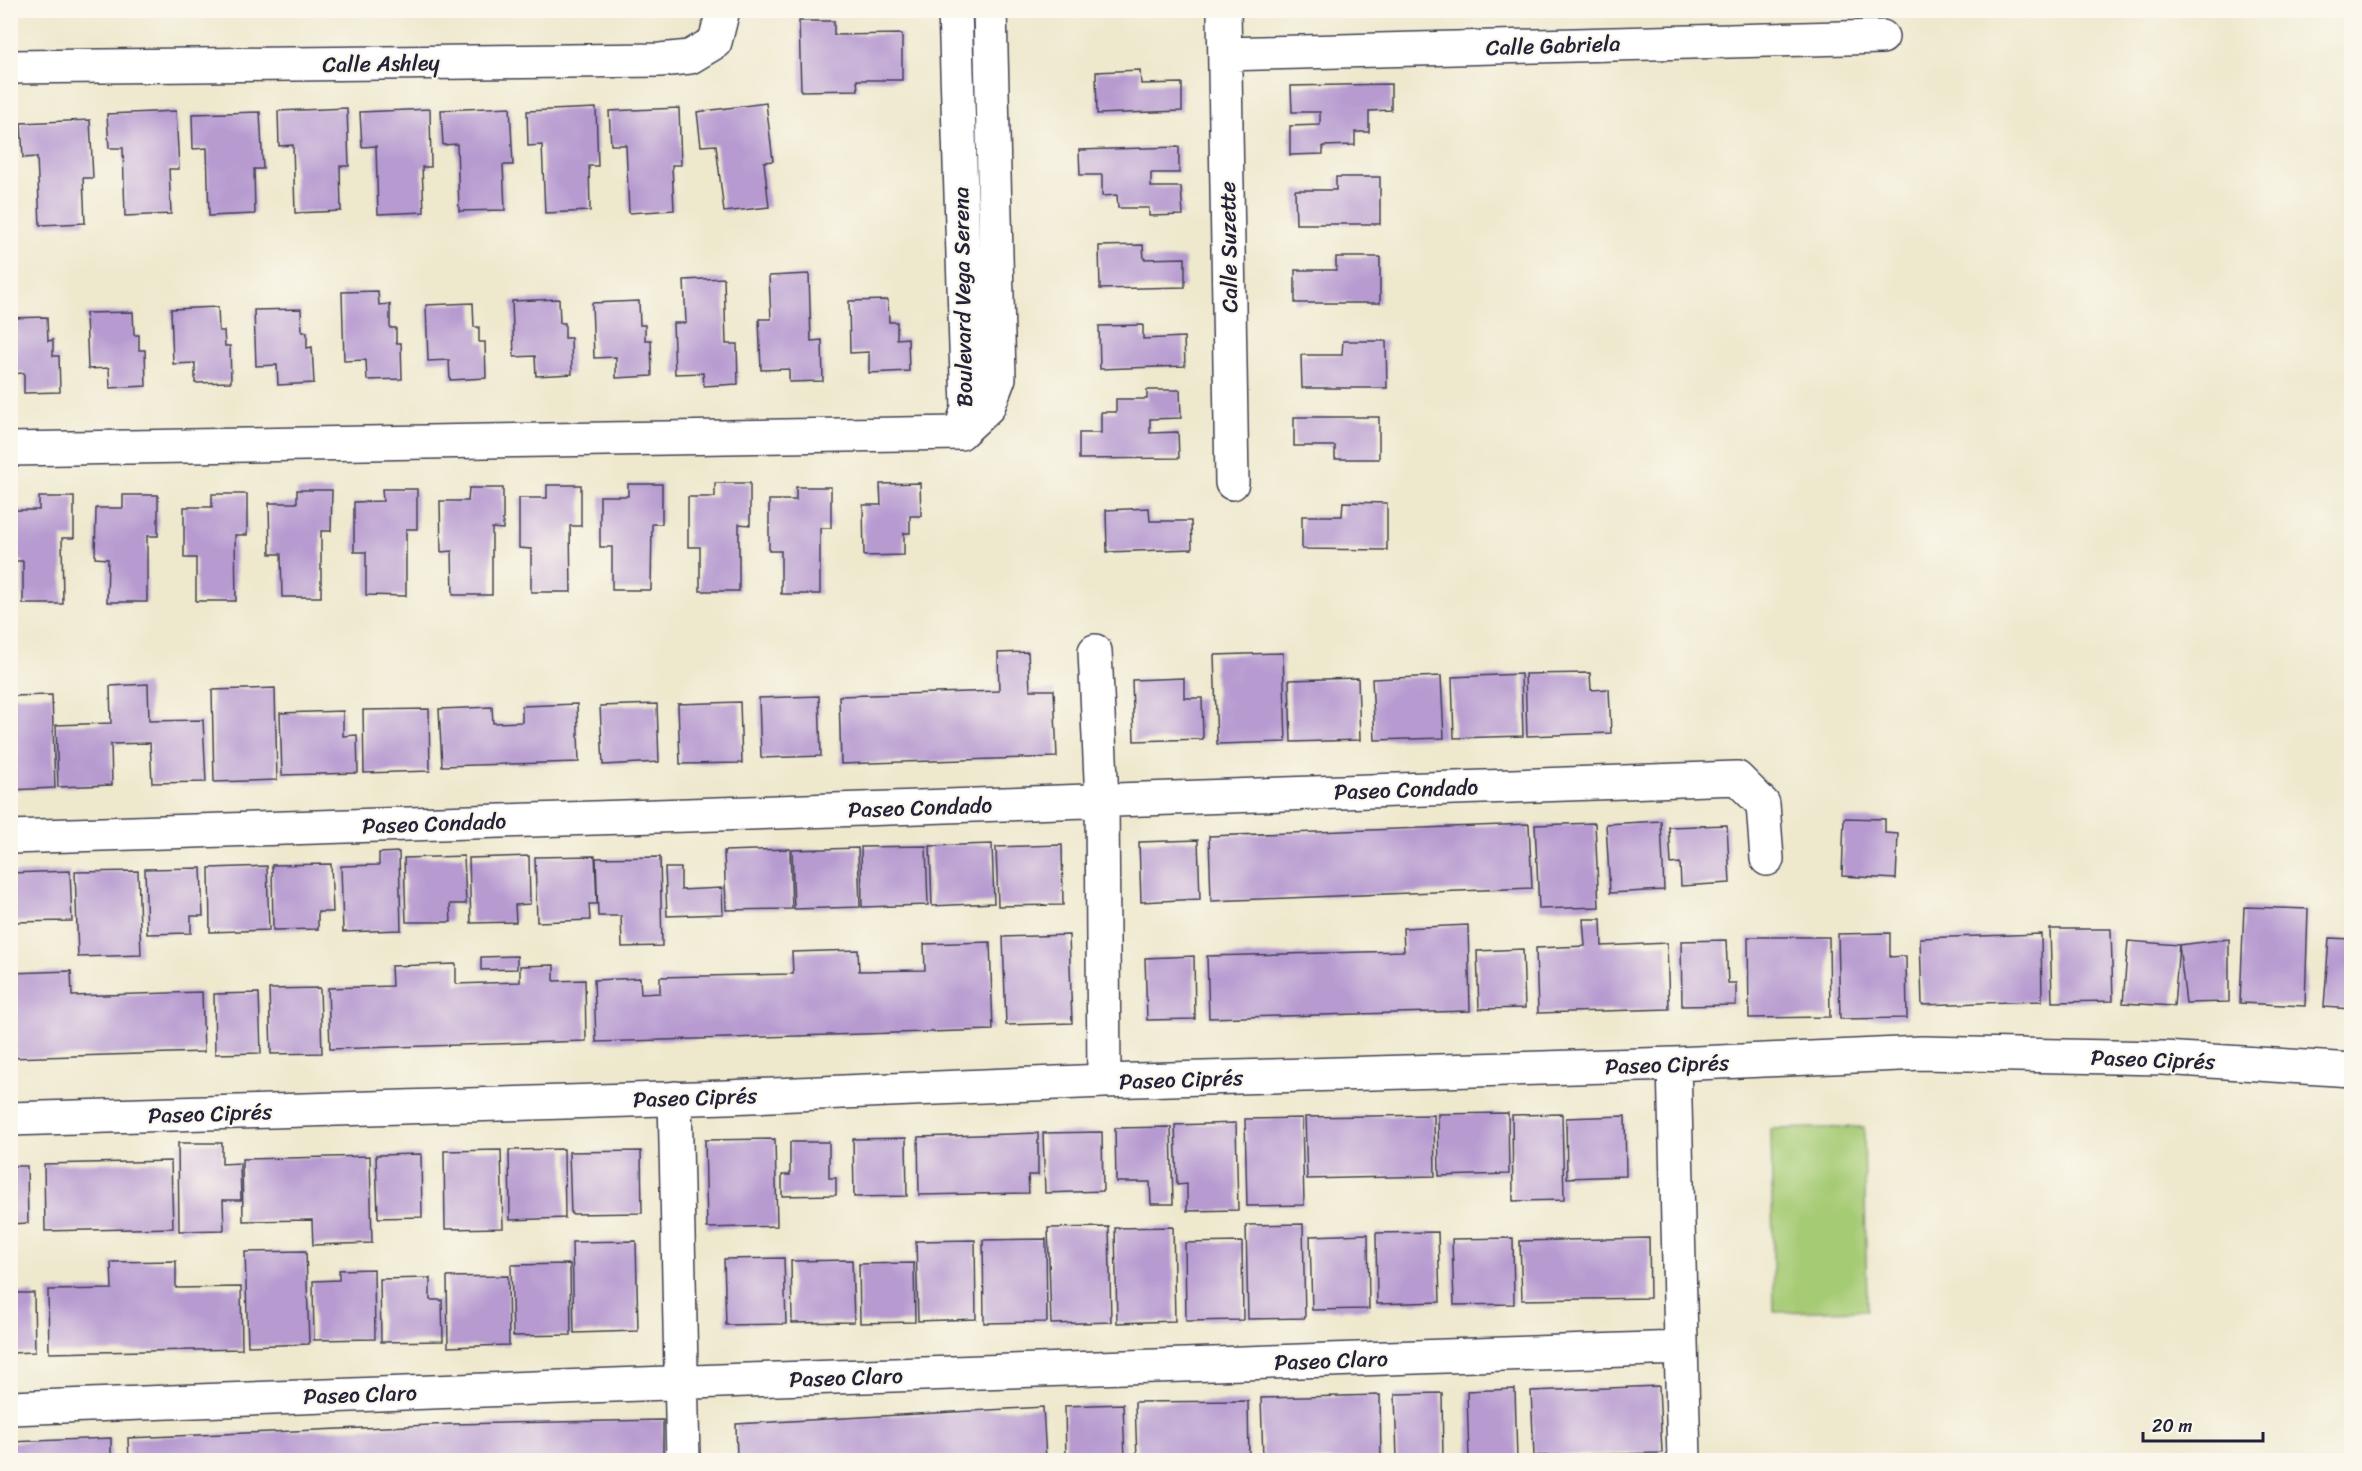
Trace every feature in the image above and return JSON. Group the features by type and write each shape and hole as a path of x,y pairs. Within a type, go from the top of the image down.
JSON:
{"street":[{"name":"Calle Ashley","path":"10,67 660,60 690,57 716,42 723,10"},
{"name":"Boulevard Vega Serena","path":"955,10 968,408 960,433"},
{"name":"Boulevard Vega Serena","path":"960,433 988,407 999,378 990,10"},
{"name":"Calle Suzette","path":"1224,10 1232,483"},
{"name":"Calle Gabriela","path":"1225,54 1882,36"},
{"path":"10,449 960,433"},
{"path":"1095,651 1102,800 1104,1081"},
{"name":"Paseo Condado","path":"10,837 1737,778 1763,804 1767,859"},
{"name":"Paseo Ciprés","path":"10,1119 675,1098 1104,1081 1674,1064 1922,1053 2163,1058 2352,1070"},
{"path":"1674,1064 1684,1461"},
{"path":"675,1098 683,1461"},
{"name":"Paseo Claro","path":"10,1408 681,1382 1681,1348"}],"green space":[{"path":"1864,1127 1867,1310 1774,1312 1771,1129"}],"building":[{"path":"799,21 834,21 834,35 902,34 902,80 857,80 858,90 801,91"},
{"path":"1140,70 1141,84 1182,83 1182,111 1097,114 1096,72"},
{"path":"1391,84 1391,110 1369,111 1369,132 1355,132 1355,145 1323,146 1323,154 1290,155 1290,126 1320,125 1320,112 1292,112 1291,86"},
{"path":"766,103 773,161 764,162 769,207 724,212 716,145 701,146 697,112"},
{"path":"510,107 513,165 503,165 505,210 459,211 457,144 443,145 441,110"},
{"path":"347,108 349,166 340,166 341,211 295,213 293,145 279,146 278,111"},
{"path":"596,108 598,166 589,166 590,211 545,213 542,145 528,146 527,111"},
{"path":"679,108 681,165 672,165 674,210 629,213 626,145 611,145 609,111"},
{"path":"430,109 431,167 422,167 424,212 378,214 376,146 362,147 360,112"},
{"path":"176,111 179,169 169,169 171,214 125,216 123,148 109,148 107,114"},
{"path":"260,112 263,169 254,169 255,214 209,216 207,148 193,149 192,114"},
{"path":"90,120 93,178 83,178 85,223 40,225 37,157 23,158 21,123"},
{"path":"10,122 14,122 15,156 10,156"},
{"path":"1179,147 1179,173 1151,173 1151,187 1181,187 1183,215 1149,216 1149,208 1118,208 1117,195 1102,196 1102,175 1080,175 1079,150"},
{"path":"1336,177 1380,177 1380,224 1296,224 1295,190 1336,190"},
{"path":"1143,245 1144,259 1185,258 1185,287 1100,289 1099,246"},
{"path":"1336,257 1380,257 1380,303 1295,303 1295,270 1336,270"},
{"path":"809,274 811,341 822,340 823,381 789,382 789,369 761,370 759,319 771,319 769,276"},
{"path":"724,278 726,344 737,344 738,384 704,386 703,373 675,374 673,323 686,323 684,280"},
{"path":"378,291 379,305 390,304 390,328 396,328 396,343 401,343 402,379 367,380 366,360 344,361 342,292"},
{"path":"559,299 560,323 565,323 565,338 571,338 572,374 536,376 535,356 514,357 512,301"},
{"path":"888,300 889,322 897,322 897,339 908,338 909,371 869,373 869,352 850,353 849,301"},
{"path":"639,301 640,325 645,325 645,340 651,340 652,376 616,378 616,357 594,358 592,303"},
{"path":"473,303 474,327 479,327 479,342 485,342 486,378 450,380 449,360 428,361 426,305"},
{"path":"218,307 219,331 224,331 225,346 230,346 231,382 195,383 195,363 173,364 171,309"},
{"path":"301,309 302,332 307,332 307,348 312,347 314,383 278,385 277,365 256,366 254,310"},
{"path":"133,312 134,335 139,335 139,350 145,350 146,386 110,388 109,368 88,369 86,313"},
{"path":"47,317 48,341 53,340 53,356 59,356 60,392 24,393 24,373 10,374 10,318"},
{"path":"1143,325 1143,339 1184,337 1185,366 1100,369 1099,326"},
{"path":"1343,341 1386,341 1387,388 1302,388 1301,355 1342,355"},
{"path":"1147,390 1180,390 1181,418 1150,419 1150,433 1178,432 1179,458 1079,459 1079,433 1101,433 1101,412 1116,412 1116,399 1147,399"},
{"path":"1294,417 1379,417 1379,459 1335,459 1335,446 1294,446"},
{"path":"715,483 750,483 750,525 739,524 739,591 700,591 700,547 688,547 688,497 715,497"},
{"path":"920,483 921,516 910,516 910,533 904,533 904,555 864,556 863,505 881,505 880,484"},
{"path":"628,484 662,484 662,524 652,524 651,590 612,590 612,547 600,547 600,496 628,496"},
{"path":"547,485 581,485 581,526 570,526 571,592 531,592 531,549 519,548 519,498 547,498"},
{"path":"796,487 831,487 831,528 820,528 820,594 781,594 781,551 769,551 769,500 796,500"},
{"path":"469,488 503,488 503,529 492,528 492,595 453,595 452,551 441,552 440,501 468,501"},
{"path":"382,489 417,489 417,529 406,529 406,596 366,595 366,552 354,552 354,502 383,501"},
{"path":"297,490 332,490 331,531 321,531 321,597 282,597 281,554 270,554 269,503 297,503"},
{"path":"212,494 247,494 247,535 235,535 236,601 196,601 196,558 184,558 184,507 212,507"},
{"path":"123,495 158,495 158,536 147,536 147,602 107,602 108,559 95,558 96,508 123,508"},
{"path":"39,497 74,497 74,538 62,538 63,604 23,604 23,561 11,561 11,510 39,510"},
{"path":"1343,502 1387,503 1387,550 1302,549 1302,516 1342,516"},
{"path":"1149,508 1150,521 1191,521 1192,549 1107,552 1106,510"},
{"path":"1028,652 1030,690 1054,690 1057,757 841,764 839,696 999,691 998,653"},
{"path":"1283,653 1286,742 1217,744 1214,655"},
{"path":"1590,673 1591,690 1609,689 1611,733 1527,736 1525,674"},
{"path":"1521,674 1523,736 1454,738 1452,677"},
{"path":"1441,676 1444,738 1375,740 1372,679"},
{"path":"1184,678 1184,698 1202,698 1203,739 1134,741 1132,680"},
{"path":"1358,678 1360,740 1291,742 1289,680"},
{"path":"148,684 149,721 203,720 206,782 152,783 150,743 111,744 112,785 58,787 56,725 111,723 110,686"},
{"path":"275,688 277,780 214,782 212,690"},
{"path":"52,695 55,788 10,790 10,696"},
{"path":"819,696 821,756 761,758 759,698"},
{"path":"740,702 742,763 680,764 678,704"},
{"path":"577,704 579,762 442,766 439,709 492,707 493,723 522,722 522,706"},
{"path":"657,704 659,762 603,765 600,706"},
{"path":"429,709 430,771 364,773 363,710"},
{"path":"343,711 343,736 357,735 358,773 282,775 280,713"},
{"path":"1844,818 1885,819 1885,833 1898,834 1896,879 1842,876"},
{"path":"1661,821 1664,890 1610,893 1606,824"},
{"path":"1595,823 1599,907 1539,909 1535,825"},
{"path":"1529,824 1532,888 1211,901 1209,836"},
{"path":"1727,825 1730,883 1681,886 1680,863 1671,864 1669,827"},
{"path":"1198,840 1200,899 1141,902 1139,842"},
{"path":"992,844 994,903 932,906 930,846"},
{"path":"1062,845 1063,905 998,906 996,847"},
{"path":"926,846 928,905 862,907 861,847"},
{"path":"858,848 860,907 794,909 792,850"},
{"path":"790,849 792,909 726,910 724,851"},
{"path":"399,852 401,930 343,932 341,866 379,865 379,853"},
{"path":"464,856 466,904 450,904 451,922 406,922 404,858"},
{"path":"529,856 530,904 515,905 516,922 471,923 469,858"},
{"path":"595,856 597,904 589,904 590,920 537,922 535,857"},
{"path":"660,857 662,946 622,947 621,916 598,916 596,858"},
{"path":"331,864 333,912 318,912 318,929 273,930 272,865"},
{"path":"267,866 269,930 210,932 209,868"},
{"path":"201,868 203,916 191,916 191,933 147,934 145,869"},
{"path":"665,868 681,868 681,890 722,888 723,914 667,916"},
{"path":"70,871 72,921 10,922 10,873"},
{"path":"138,871 141,955 78,957 75,872"},
{"path":"2244,907 2308,909 2305,1006 2240,1003"},
{"path":"1583,919 1601,919 1602,946 1667,943 1669,1009 1538,1013 1536,948 1585,946"},
{"path":"1468,925 1470,1011 1209,1018 1207,956 1404,951 1403,928"},
{"path":"2050,929 2111,929 2113,1001 2052,1002"},
{"path":"1890,933 1890,957 1906,956 1907,1018 1840,1019 1838,934"},
{"path":"2041,934 2042,1001 1922,1005 1920,938"},
{"path":"1069,935 1072,1023 1006,1025 1003,937"},
{"path":"1748,937 1829,937 1830,1017 1749,1018"},
{"path":"2329,938 2352,939 2352,1009 2324,1007"},
{"path":"2229,939 2229,1002 2186,1003 2179,945"},
{"path":"1726,940 1728,983 1736,983 1736,1005 1682,1006 1681,941"},
{"path":"2128,941 2179,945 2174,1006 2123,1003"},
{"path":"990,942 993,1030 596,1042 594,980 640,978 641,994 660,993 660,977 793,974 792,952 858,950 859,971 925,970 924,944"},
{"path":"1523,949 1525,1008 1479,1009 1477,951"},
{"path":"517,956 517,969 481,970 481,957"},
{"path":"1194,956 1195,1019 1147,1020 1145,958"},
{"path":"456,964 456,984 520,982 520,966 554,965 554,981 585,980 586,1041 330,1049 328,988 392,986 391,966"},
{"path":"71,971 72,996 202,992 204,1052 10,1058 10,973"},
{"path":"320,988 322,1053 271,1054 269,989"},
{"path":"259,993 261,1053 215,1054 214,994"},
{"path":"1508,1113 1509,1174 1439,1176 1438,1114"},
{"path":"1562,1114 1564,1200 1513,1201 1512,1115"},
{"path":"1434,1115 1435,1176 1307,1179 1305,1117"},
{"path":"1625,1116 1626,1176 1567,1178 1566,1118"},
{"path":"1302,1118 1304,1205 1247,1206 1245,1119"},
{"path":"1236,1123 1238,1210 1187,1211 1187,1184 1177,1185 1175,1125"},
{"path":"1171,1127 1173,1204 1151,1204 1150,1182 1116,1182 1115,1128"},
{"path":"1102,1132 1103,1191 1045,1193 1043,1133"},
{"path":"1038,1133 1038,1175 1028,1175 1029,1193 919,1195 918,1137"},
{"path":"906,1138 907,1196 854,1197 853,1139"},
{"path":"775,1139 777,1226 707,1228 705,1140"},
{"path":"790,1142 829,1142 829,1178 836,1178 836,1195 782,1196 782,1175 790,1175"},
{"path":"178,1143 222,1143 222,1164 240,1163 241,1200 223,1200 224,1230 179,1231"},
{"path":"564,1149 565,1218 510,1220 509,1150"},
{"path":"501,1150 503,1228 445,1229 444,1151"},
{"path":"641,1151 642,1213 571,1214 569,1152"},
{"path":"421,1154 422,1217 378,1218 376,1155"},
{"path":"370,1156 372,1243 313,1245 312,1220 243,1221 242,1159"},
{"path":"171,1161 173,1228 45,1231 44,1164"},
{"path":"10,1166 27,1166 28,1223 10,1224"},
{"path":"1303,1224 1305,1318 1248,1319 1246,1225"},
{"path":"1109,1227 1111,1322 1051,1324 1048,1228"},
{"path":"1173,1227 1175,1321 1117,1323 1115,1228"},
{"path":"1438,1232 1440,1302 1377,1304 1376,1233"},
{"path":"1368,1234 1369,1309 1312,1310 1310,1236"},
{"path":"1513,1238 1514,1304 1454,1305 1452,1239"},
{"path":"1649,1238 1650,1298 1522,1300 1520,1241"},
{"path":"1046,1239 1047,1322 984,1323 983,1240"},
{"path":"975,1240 976,1319 918,1321 916,1241"},
{"path":"636,1241 638,1331 574,1333 572,1242"},
{"path":"1242,1242 1243,1320 1186,1321 1185,1243"},
{"path":"306,1251 309,1344 248,1346 245,1252"},
{"path":"784,1258 786,1324 726,1325 724,1259"},
{"path":"852,1260 854,1322 792,1323 791,1261"},
{"path":"176,1261 176,1288 241,1287 242,1349 49,1353 48,1290 112,1289 111,1262"},
{"path":"914,1263 915,1322 860,1323 859,1264"},
{"path":"570,1264 571,1335 513,1336 511,1265"},
{"path":"374,1269 375,1339 314,1340 313,1281 339,1280 339,1270"},
{"path":"508,1276 509,1345 448,1347 447,1277"},
{"path":"430,1278 430,1300 442,1300 443,1341 381,1342 380,1279"},
{"path":"10,1293 34,1293 35,1352 10,1353"},
{"path":"1659,1386 1662,1453 1534,1456 1531,1391"},
{"path":"1515,1389 1517,1460 1469,1460 1467,1391"},
{"path":"1442,1393 1443,1460 1397,1460 1395,1394"},
{"path":"1380,1395 1381,1460 1263,1460 1261,1398"},
{"path":"1248,1401 1249,1460 1137,1460 1135,1402"},
{"path":"1123,1404 1125,1460 1066,1460 1065,1406"},
{"path":"1043,1407 1046,1460 737,1460 736,1424"},
{"path":"663,1420 663,1460 129,1460 128,1438 454,1424"},
{"path":"111,1438 111,1460 10,1460 10,1442"}]}
